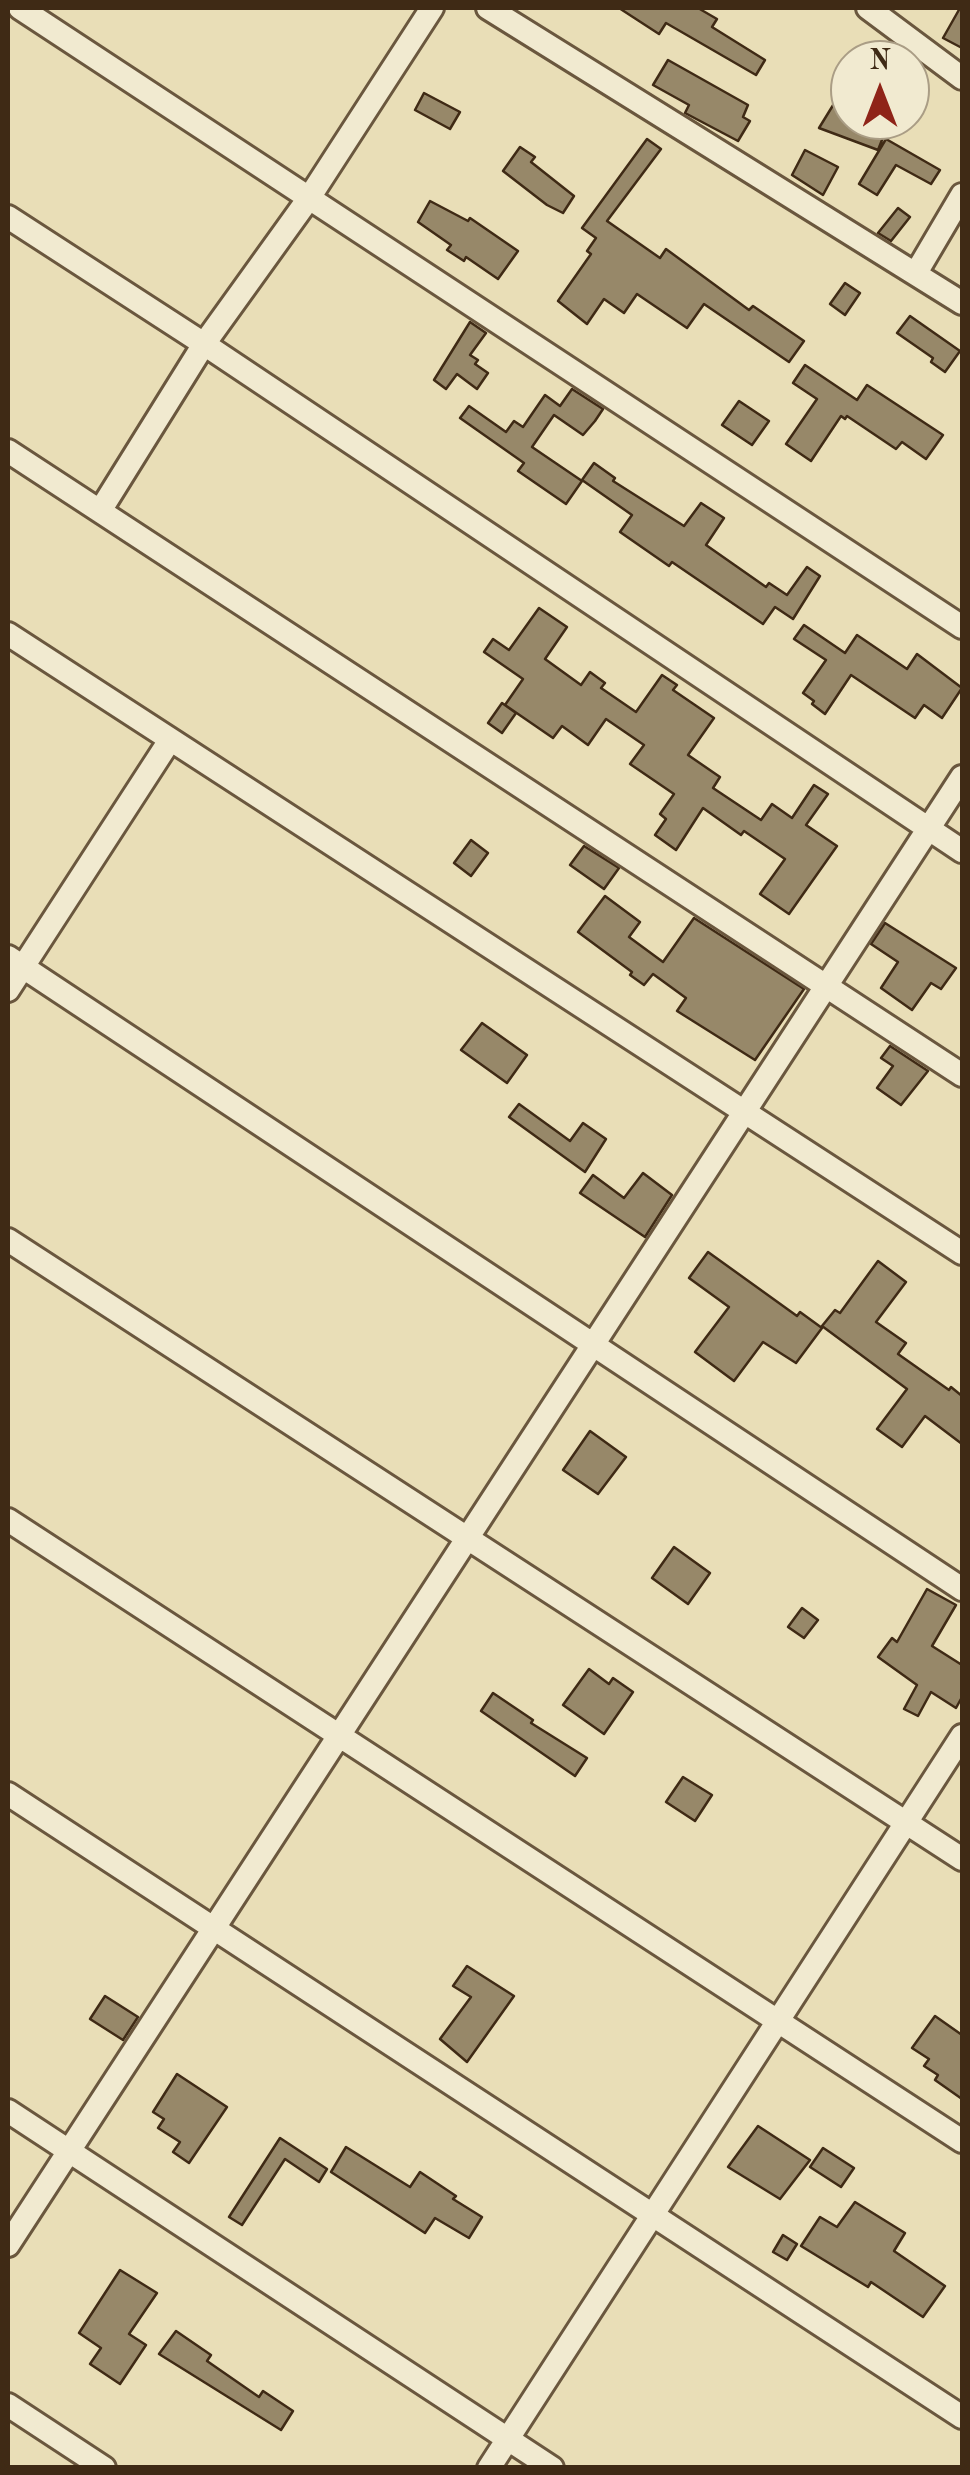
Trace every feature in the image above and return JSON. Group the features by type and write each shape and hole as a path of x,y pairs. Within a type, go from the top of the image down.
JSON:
{"street":[{"path":"20,8 962,627"},
{"path":"100,511 204,344 309,198 432,8"},
{"path":"488,8 962,303"},
{"path":"868,8 962,78"},
{"path":"916,273 962,195"},
{"path":"8,217 962,852"},
{"path":"8,450 962,1075"},
{"path":"8,634 962,1253"},
{"path":"8,990 15,962 170,740"},
{"path":"8,2245 962,777"},
{"path":"15,962 962,1589"},
{"path":"8,1240 962,1860"},
{"path":"8,1520 962,2141"},
{"path":"490,2468 962,1736"},
{"path":"8,1794 962,2417"},
{"path":"8,2111 552,2468"},
{"path":"8,2405 104,2468"}],"building":[{"path":"619,8 698,8 717,19 712,27 765,60 756,75 666,23 659,34"},
{"path":"962,8 962,48 943,38"},
{"path":"668,60 748,105 743,117 750,121 738,141 685,113 689,105 653,85"},
{"path":"424,93 460,112 450,129 415,110"},
{"path":"830,110 830,132 819,128"},
{"path":"647,139 661,149 607,221 660,258 666,249 749,310 753,306 804,341 789,362 704,304 687,328 637,294 624,313 604,299 587,324 558,301 591,254 587,251 596,238 582,228"},
{"path":"851,140 882,140 878,150"},
{"path":"885,140 940,170 931,184 896,165 877,195 859,184"},
{"path":"520,147 535,157 531,162 574,196 563,213 503,171"},
{"path":"805,150 838,167 823,195 792,175"},
{"path":"430,201 468,221 470,218 518,251 498,279 466,257 464,261 447,250 451,245 418,222"},
{"path":"898,208 910,217 891,241 878,233"},
{"path":"845,283 860,293 845,315 830,304"},
{"path":"910,316 960,351 945,372 931,362 933,358 897,333"},
{"path":"470,322 486,333 470,355 488,373 477,389 457,374 446,389 434,380"},
{"path":"805,365 857,400 867,385 943,435 926,459 902,442 896,449 847,416 841,416 811,461 786,444 817,399 793,383"},
{"path":"572,389 603,409 595,421 583,435 554,415 532,447 582,481 566,504 518,471 524,463 460,418 469,406 506,432 514,421 523,427 545,395 560,406"},
{"path":"739,401 769,421 752,445 722,425"},
{"path":"594,463 615,478 613,481 684,526 701,503 724,518 706,545 766,587 769,583 787,595 807,567 820,576 793,619 775,607 763,624 620,532 632,515 582,480"},
{"path":"539,608 567,627 545,659 581,685 590,672 605,683 601,688 636,712 662,675 677,685 673,690 714,718 688,755 720,777 713,788 761,820 772,804 792,818 814,785 828,794 806,825 837,846 789,914 760,894 785,859 744,831 741,835 703,808 676,850 655,835 666,819 660,814 674,794 630,764 644,745 606,719 588,745 562,726 553,738 505,705 523,679 484,652 493,639 509,650"},
{"path":"804,625 845,653 857,635 907,669 917,654 962,688 942,718 924,705 915,718 851,675 825,714 803,693 826,660 794,639"},
{"path":"502,703 516,713 502,733 488,723"},
{"path":"471,840 488,853 471,876 454,863"},
{"path":"584,846 619,868 604,889 570,865"},
{"path":"605,896 640,922 629,937 663,962 694,918 804,989 755,1060 677,1011 686,998 653,974 644,985 578,932"},
{"path":"885,923 956,968 941,989 931,983 912,1010 881,988 898,962 871,944"},
{"path":"482,1023 527,1055 507,1083 461,1050"},
{"path":"890,1046 928,1071 901,1105 877,1088 893,1066 881,1058"},
{"path":"519,1104 570,1141 583,1123 606,1139 585,1172 509,1117"},
{"path":"643,1173 672,1195 645,1237 580,1193 593,1175 624,1198"},
{"path":"708,1252 797,1316 800,1312 822,1328 796,1363 763,1342 734,1381 695,1352 729,1307 689,1278"},
{"path":"878,1261 906,1282 876,1322 906,1343 898,1354 962,1396 962,1444 925,1416 902,1447 877,1429 907,1389 822,1326 835,1310 840,1313"},
{"path":"590,1431 626,1457 598,1494 563,1470"},
{"path":"674,1547 710,1573 688,1604 652,1578"},
{"path":"927,1589 956,1605 932,1646 962,1665 962,1697 956,1708 931,1692 918,1716 904,1709 917,1685 878,1657 892,1638 897,1642"},
{"path":"802,1608 818,1620 804,1638 788,1627"},
{"path":"589,1669 609,1684 613,1678 633,1692 604,1734 563,1705"},
{"path":"493,1693 533,1720 531,1723 587,1758 575,1776 481,1711"},
{"path":"683,1777 712,1795 695,1821 666,1802"},
{"path":"467,1966 514,1996 467,2062 440,2039 471,1997 453,1986"},
{"path":"105,1996 138,2017 123,2040 90,2019"},
{"path":"935,2016 962,2035 962,2099 935,2080 938,2075 924,2066 929,2059 912,2048"},
{"path":"177,2074 227,2107 189,2163 173,2152 180,2142 158,2128 164,2119 153,2112"},
{"path":"758,2126 810,2160 780,2199 728,2167"},
{"path":"280,2138 327,2169 319,2182 285,2159 242,2225 229,2217"},
{"path":"346,2147 410,2187 420,2172 456,2196 453,2199 482,2217 469,2238 435,2218 425,2233 331,2172"},
{"path":"823,2148 854,2168 841,2187 810,2167"},
{"path":"855,2202 905,2233 894,2251 945,2286 923,2317 871,2282 868,2287 801,2246 820,2217 837,2227"},
{"path":"783,2235 797,2244 787,2260 773,2252"},
{"path":"120,2270 157,2293 129,2334 146,2345 120,2384 90,2364 101,2348 79,2333"},
{"path":"176,2331 211,2355 207,2361 259,2397 263,2391 293,2411 281,2430 159,2354"}]}
